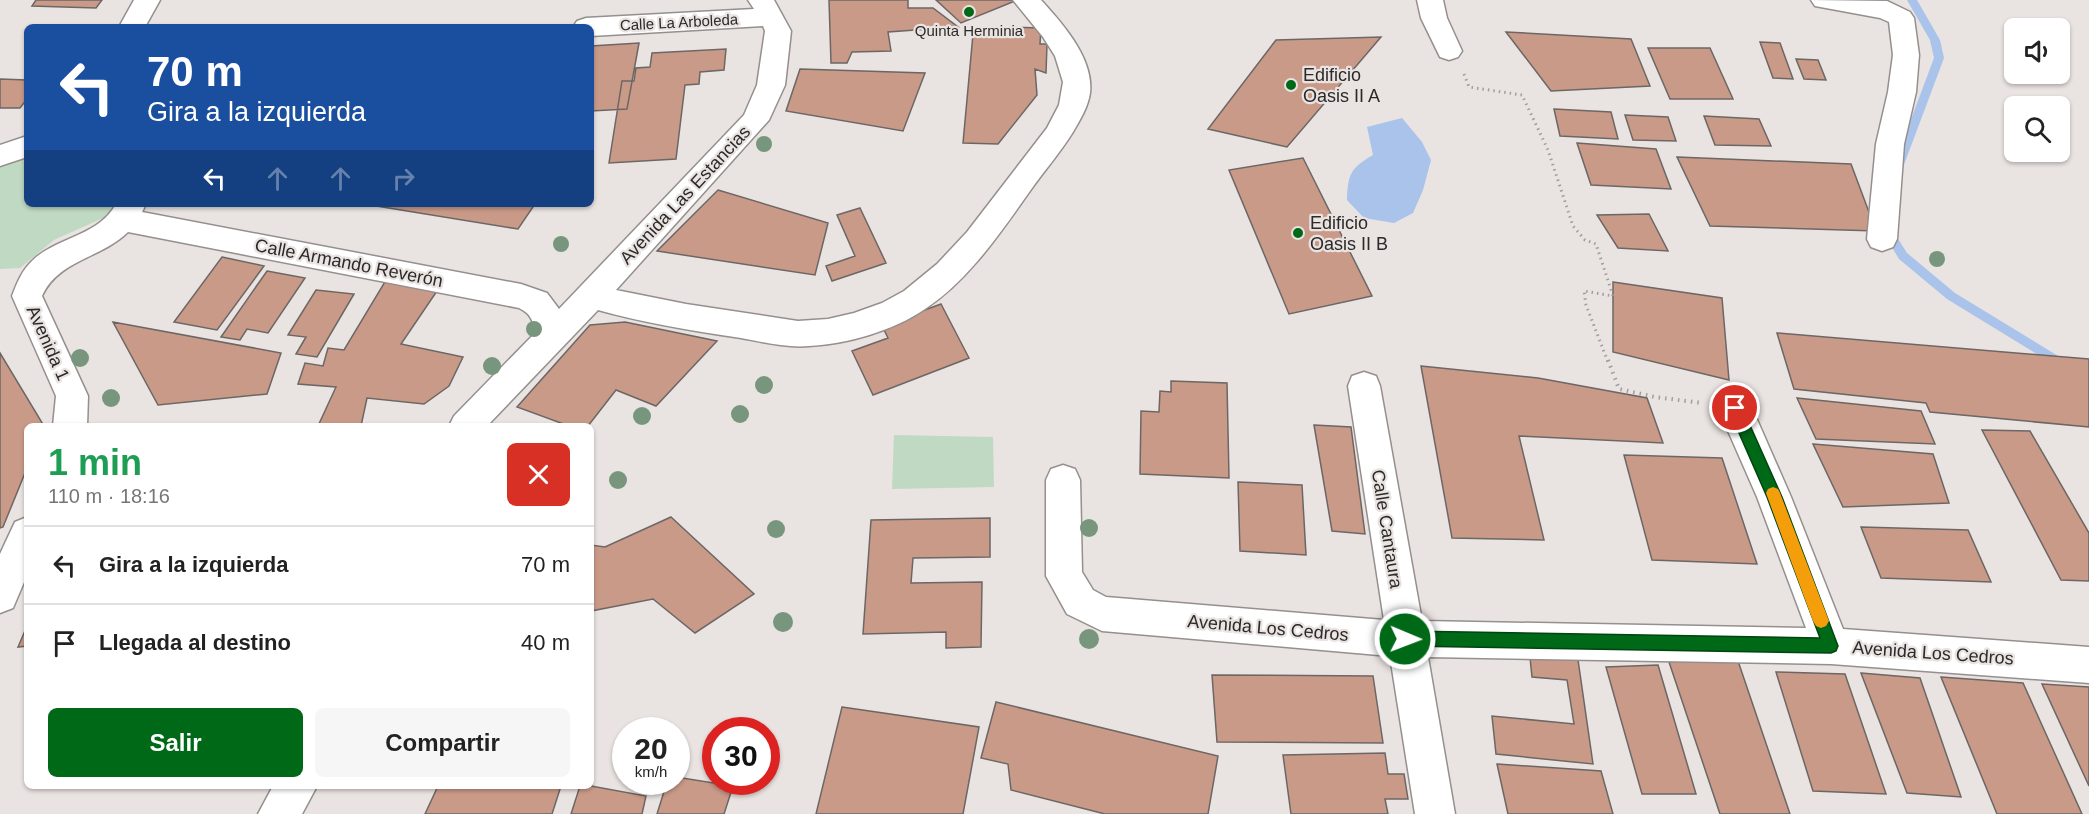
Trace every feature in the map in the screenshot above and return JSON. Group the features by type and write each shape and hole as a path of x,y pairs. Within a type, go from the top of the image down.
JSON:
{"street":[{"path":"134,24 147,0"},
{"path":"592,296 678,316 789,333 816,333 848,327 883,315 915,300 951,268 985,229 1064,124 1077,93 1067,52 1047,22 1026,0"},
{"path":"1430,0 1434,18 1449,51"},
{"path":"1824,0 1887,10 1901,18 1906,55 1902,92 1890,144 1882,239"},
{"name":"Avenida Las Estancias","path":"469,423 592,296 755,120 771,85 778,31 766,9"},
{"name":"Calle La Arboleda","path":"594,26 766,9"},
{"path":"0,156 24,147"},
{"name":"Calle Armando Reverón","path":"127,212 521,296 537,301 544,307 552,337"},
{"name":"Avenida 1","path":"70,423 72,396 27,297 31,282 42,269 58,257 107,233 127,212"},
{"name":"Calle Cantaura","path":"1364,386 1435,814"},
{"path":"1735,408 1774,497 1831,646"},
{"name":"Avenida Los Cedros","path":"1063,480 1064,576 1080,602 1102,614 1405,639 1831,646 2089,664"},
{"path":"0,596 24,540"},
{"path":"278,814 295,789"}],"path":[{"path":"1449,51 1464,74 1469,87 1522,95 1548,150 1573,226 1585,240 1596,244 1607,275 1613,296 1584,291 1586,305 1618,389 1655,397 1735,408"}],"green space":[{"path":"24,156 24,207 116,207 112,214 54,240 20,268 0,269 0,166"},
{"path":"894,435 993,437 994,487 892,489"}],"water":[{"path":"1402,118 1422,142 1431,160 1423,190 1413,213 1394,223 1364,218 1347,200 1348,183 1352,172 1373,155 1367,127"}],"building":[{"path":"36,0 102,0 96,8 32,6"},
{"path":"829,0 908,0 908,8 933,8 958,27 888,32 891,51 852,52 847,63 831,63"},
{"name":"Quinta Herminia","path":"936,0 1014,0 1015,1 961,23"},
{"path":"1008,27 1041,28 1040,44 1047,44 1046,73 1035,69 1037,95 998,144 963,143 973,34 1007,35"},
{"path":"1506,32 1631,39 1650,86 1551,91"},
{"name":"Edificio Oasis II A","path":"1381,37 1287,147 1208,129 1276,40"},
{"path":"1760,42 1780,43 1793,79 1773,78"},
{"path":"639,43 627,109 594,111 594,46"},
{"path":"1648,48 1710,48 1733,99 1670,99"},
{"path":"726,49 724,70 700,72 699,84 685,85 676,159 609,163 622,81 634,81 636,68 650,67 652,53"},
{"path":"1796,59 1818,60 1826,80 1804,79"},
{"path":"800,69 925,73 903,131 786,111"},
{"path":"0,79 24,80 24,103 20,108 0,108"},
{"path":"1554,109 1611,112 1618,139 1560,136"},
{"path":"1625,115 1668,117 1676,141 1633,140"},
{"path":"1704,116 1759,119 1771,146 1715,145"},
{"path":"1577,143 1656,149 1671,189 1591,185"},
{"path":"1677,157 1851,164 1876,231 1710,226"},
{"name":"Edificio Oasis II B","path":"1303,158 1372,296 1289,314 1229,170"},
{"path":"718,190 828,223 815,275 657,251"},
{"path":"382,207 533,207 518,229"},
{"path":"860,208 886,263 832,281 826,266 855,256 837,215"},
{"path":"1649,214 1668,251 1618,248 1597,215"},
{"path":"222,257 264,266 217,330 174,322"},
{"path":"267,271 305,278 268,333 247,329 240,340 221,337"},
{"path":"386,280 437,291 401,344 463,357 449,386 424,404 367,398 362,423 319,423 336,387 298,384 305,363 323,366 328,348 344,350"},
{"path":"1613,282 1722,298 1729,380 1613,352"},
{"path":"316,290 354,294 317,357 296,354 306,337 288,335"},
{"path":"941,304 969,358 873,395 852,351 888,338 882,326"},
{"path":"113,322 281,353 267,394 158,405"},
{"path":"625,322 717,341 656,406 616,390 590,423 561,423 517,407 590,325"},
{"path":"1777,333 2089,359 2089,427 1930,412 1926,403 1794,389"},
{"path":"0,353 42,423 24,423 24,475 3,527 0,528"},
{"path":"1421,366 1538,378 1647,398 1663,443 1519,436 1544,540 1452,538"},
{"path":"1171,381 1227,383 1229,478 1140,474 1141,411 1159,412 1160,391 1171,392"},
{"path":"1797,398 1921,411 1935,444 1816,439"},
{"path":"1314,425 1351,427 1365,534 1332,531"},
{"path":"1982,430 2030,431 2089,533 2089,581 2061,580"},
{"path":"1813,444 1933,454 1949,503 1843,507"},
{"path":"1624,455 1722,458 1757,564 1652,560"},
{"path":"1238,482 1302,485 1306,555 1240,551"},
{"path":"671,517 754,594 695,633 653,599 594,610 594,545 605,547"},
{"path":"990,518 990,557 913,558 911,583 982,582 981,647 946,648 946,632 863,634 871,520"},
{"path":"1861,527 1968,530 1991,582 1881,578"},
{"path":"24,633 24,646 18,647"},
{"path":"1529,648 1577,653 1593,764 1496,754 1492,716 1574,724 1567,680 1532,677"},
{"path":"1668,659 1738,661 1790,814 1720,814"},
{"path":"1658,665 1696,794 1642,794 1606,667"},
{"path":"1776,672 1845,674 1886,794 1813,791"},
{"path":"1861,673 1920,678 1961,797 1907,793"},
{"path":"1212,675 1373,676 1383,743 1217,742"},
{"path":"1941,677 2023,683 2082,814 1997,814"},
{"path":"2042,684 2089,687 2089,786"},
{"path":"996,702 1218,756 1208,814 1105,814 1011,790 1008,764 981,758"},
{"path":"842,707 979,727 963,814 816,814"},
{"path":"1385,753 1388,774 1404,774 1408,799 1385,799 1388,814 1291,814 1283,755"},
{"path":"1497,764 1601,771 1613,814 1508,814"},
{"path":"690,779 702,781 702,795 730,795 724,814 657,814 663,795 690,795"},
{"path":"594,787 612,790 612,795 646,796 642,814 571,814 579,789 594,789"},
{"path":"437,789 560,789 552,814 425,814"}],"waterway":[{"path":"1897,170 1939,58 1935,40 1912,0"},
{"path":"1886,229 1903,256 1951,296 2089,381"}],"slow traffic":[{"path":"1773,493 1821,621"}],"place":[{"name":"Quinta Herminia","path":"969,12"},
{"name":"Edificio Oasis II A","path":"1291,85"},
{"name":"Edificio Oasis II B","path":"1298,233"}],"route":[{"path":"1405,639 1831,646 1774,497 1735,408"}]}
